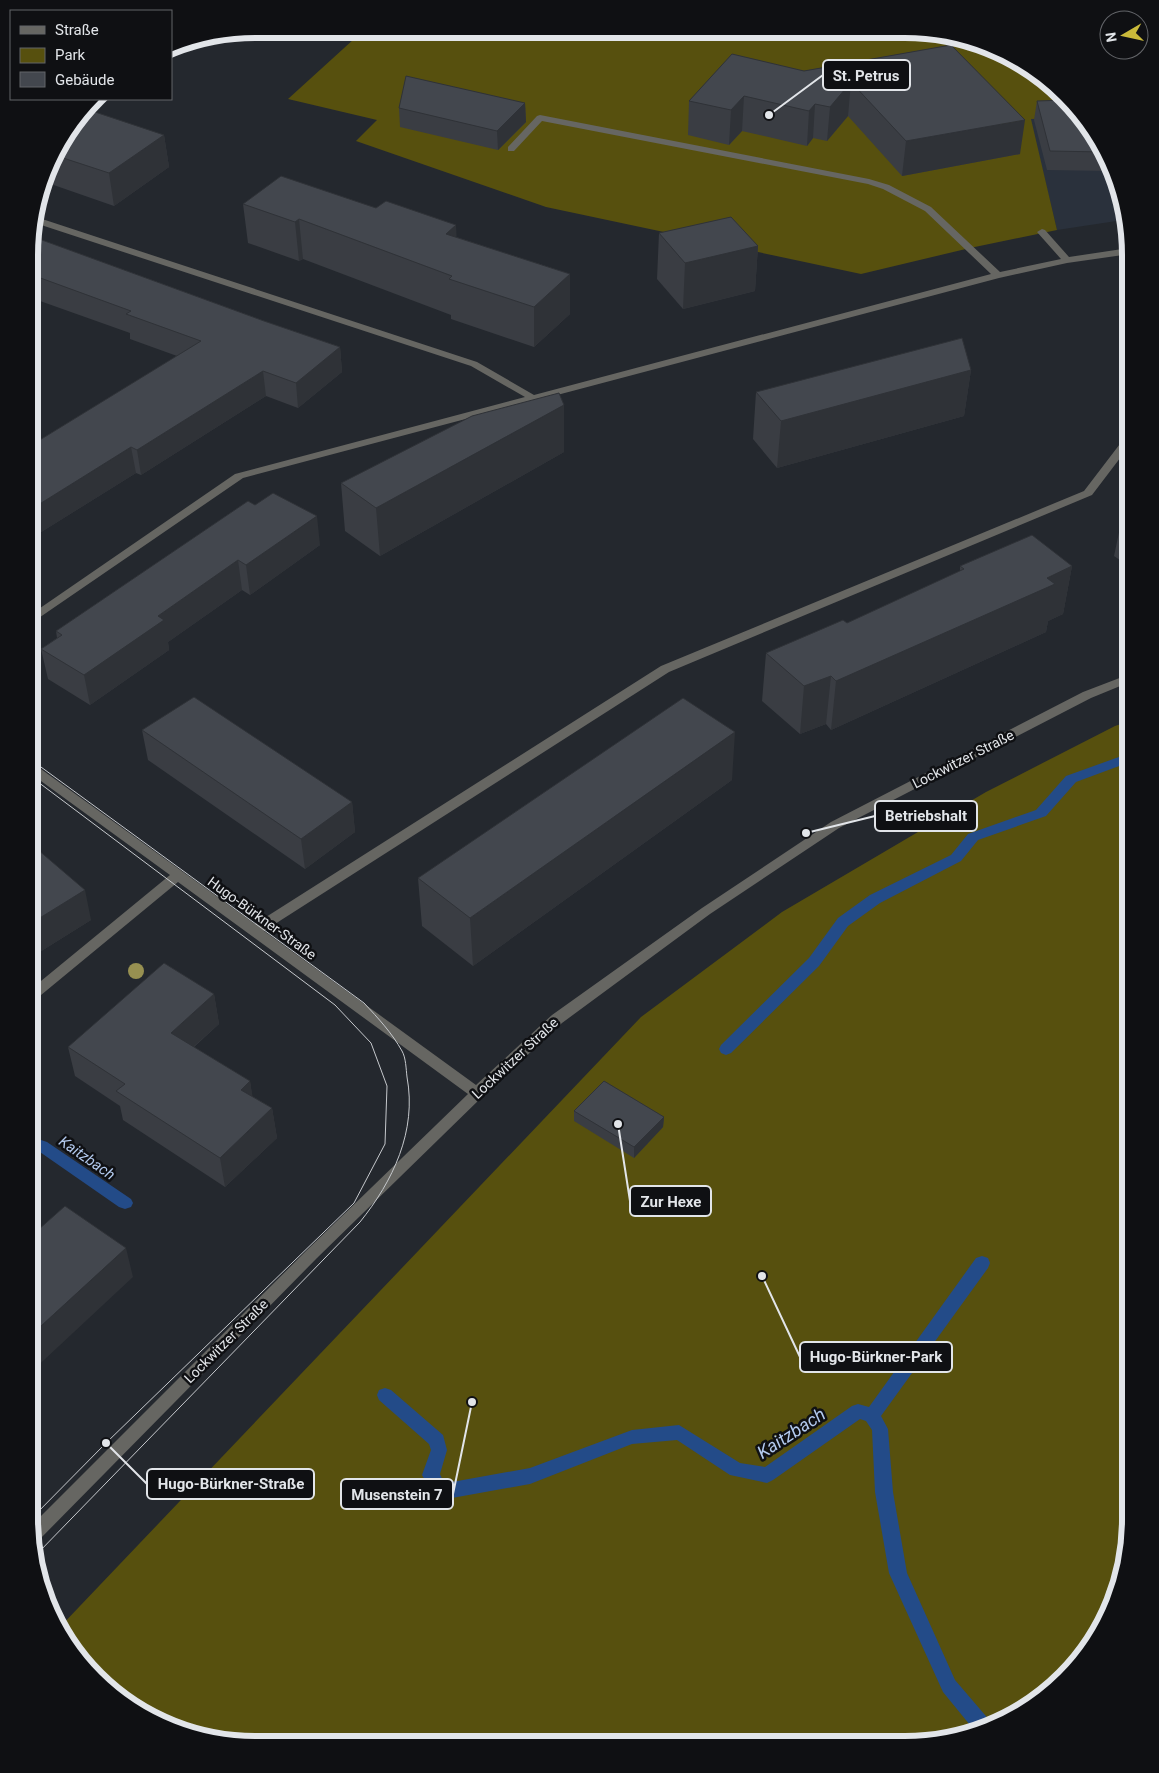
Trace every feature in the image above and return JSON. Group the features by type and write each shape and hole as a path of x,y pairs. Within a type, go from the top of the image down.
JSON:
{"street":[{"path":"511,149 540,118 886,186 928,209 998,275"},
{"path":"40,222 474,364 533,398"},
{"path":"1042,232 1067,260"},
{"path":"38,614 239,476 998,275 1067,260 1122,252"},
{"path":"254,931 664,669 1088,493 1122,448"},
{"name":"Lockwitzer Straße","path":"38,1530 312,1254 477,1093 557,1019 706,911 834,824 1088,695 1122,681"},
{"name":"Hugo-Bürkner-Straße","path":"38,773 477,1093"},
{"path":"38,990 178,874"}],"shaded area":[{"path":"1074,118 1085,134 1105,171 1119,221 1057,230 1030,119"}],"green space":[{"path":"355,38 919,38 961,45 1001,60 1037,82 1074,118 1031,119 1057,230 861,274 546,207 356,141 377,120 288,99"},
{"path":"1122,724 1122,1519 1120,1547 1114,1575 1105,1602 1077,1651 1048,1682 1025,1699 988,1719 961,1728 933,1734 905,1736 254,1736 226,1734 198,1728 171,1719 122,1691 91,1662 64,1622 641,1017 782,912 986,792"}],"building":[{"path":"951,45 1025,120 906,141 851,82 830,107 815,104 809,111 744,96 731,110 689,101 732,54 804,71"},
{"path":"406,76 525,103 497,131 399,108"},
{"path":"1057,100 1077,122 1095,152 1050,151 1037,101"},
{"path":"91,111 164,135 109,173 61,157 74,134"},
{"path":"281,176 376,208 386,201 456,225 446,234 570,274 534,307 449,279 452,276 299,219 295,222 243,204"},
{"path":"731,217 758,246 685,263 659,233"},
{"path":"38,239 340,347 296,383 263,371 137,450 131,447 38,505 38,441 201,341 126,314 131,311 38,277"},
{"path":"962,338 971,370 781,421 756,392"},
{"path":"559,393 564,405 376,508 341,483 472,416"},
{"path":"273,493 317,516 246,565 238,560 158,616 164,620 84,675 41,649 62,635 56,631 248,501 255,505"},
{"path":"1032,535 1072,566 1047,578 1055,584 836,681 831,676 804,686 766,653 843,620 847,623 964,569 960,566"},
{"path":"194,697 352,802 301,839 142,730"},
{"path":"683,698 735,732 470,918 418,878"},
{"path":"38,850 85,890 38,919"},
{"path":"164,963 214,994 171,1033 250,1081 241,1090 272,1108 220,1158 116,1091 125,1084 68,1047"},
{"path":"604,1081 664,1117 634,1147 574,1111"},
{"path":"65,1206 126,1248 38,1329 38,1230"}],"waterway":[{"path":"726,1049 814,962 843,922 875,899 956,858 973,837 1041,813 1071,779 1122,760"},
{"name":"Kaitzbach","path":"38,1145 125,1203"},
{"path":"872,1416 982,1263"},
{"name":"Kaitzbach","path":"385,1395 437,1440 439,1450 431,1475 438,1488 452,1490 530,1476 632,1437 679,1432 736,1470 767,1475 858,1411 872,1416"},
{"name":"Kaitzbach","path":"872,1416 880,1429 884,1492 898,1573 949,1686 979,1722"}],"tram line":[{"path":"38,765 364,1003 380,1020 402,1051 406,1064 409,1097 409,1117 400,1154 383,1190 360,1222 40,1551"},
{"path":"38,782 335,1005 371,1043 387,1086 385,1144 354,1203 106,1443 38,1512"}],"place":[{"name":"St. Petrus","path":"769,115"},
{"name":"Betriebshalt","path":"806,833"},
{"name":"Zur Hexe","path":"618,1124"},
{"name":"Hugo-Bürkner-Park","path":"762,1276"},
{"name":"Musenstein 7","path":"472,1402"},
{"name":"Hugo-Bürkner-Straße","path":"106,1443"}]}
